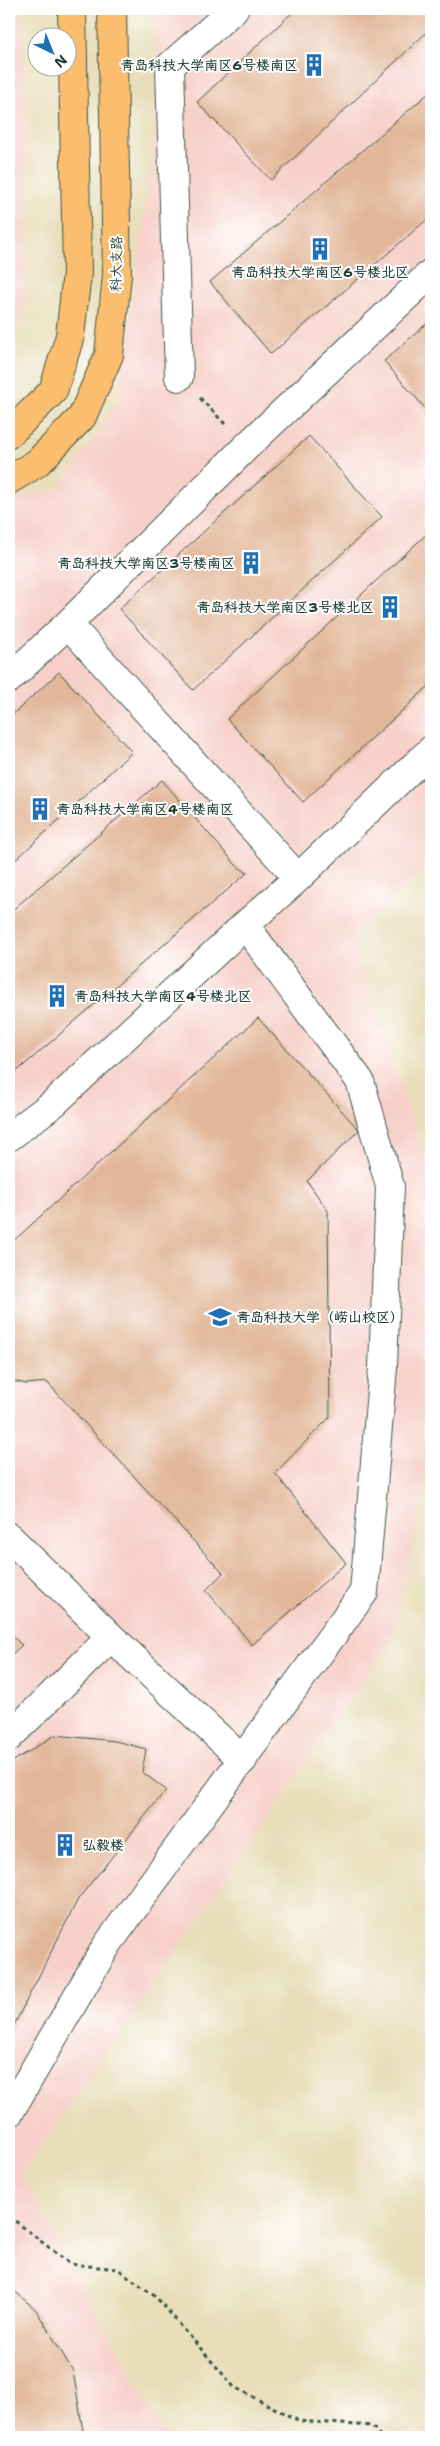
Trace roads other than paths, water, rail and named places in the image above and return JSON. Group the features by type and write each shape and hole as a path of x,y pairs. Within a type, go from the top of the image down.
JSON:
{"main road":[{"path":"9,434 53,391 70,336 77,273 72,9"},
{"name":"科大支路","path":"9,480 36,463 82,417 109,355 117,275 112,9"}],"street":[{"path":"179,376 170,66 234,9"},
{"path":"9,679 68,624 246,447 431,273"},
{"path":"68,624 298,878"},
{"path":"9,1137 54,1103 245,924 298,878 431,750"},
{"path":"9,2113 108,1945 364,1592 383,1367 390,1186 360,1081 245,924"},
{"path":"9,1537 111,1637 243,1760"},
{"path":"9,1737 111,1637"}],"place":[{"name":"青岛科技大学南区6号楼南区","path":"314,65"},
{"name":"青岛科技大学南区6号楼北区","path":"320,249"},
{"name":"青岛科技大学南区3号楼南区","path":"251,563"},
{"name":"青岛科技大学南区3号楼北区","path":"390,607"},
{"name":"青岛科技大学南区4号楼南区","path":"40,809"},
{"name":"青岛科技大学南区4号楼北区","path":"57,996"},
{"name":"青岛科技大学（崂山校区）","path":"220,1317"},
{"name":"弘毅楼","path":"65,1845"}]}
